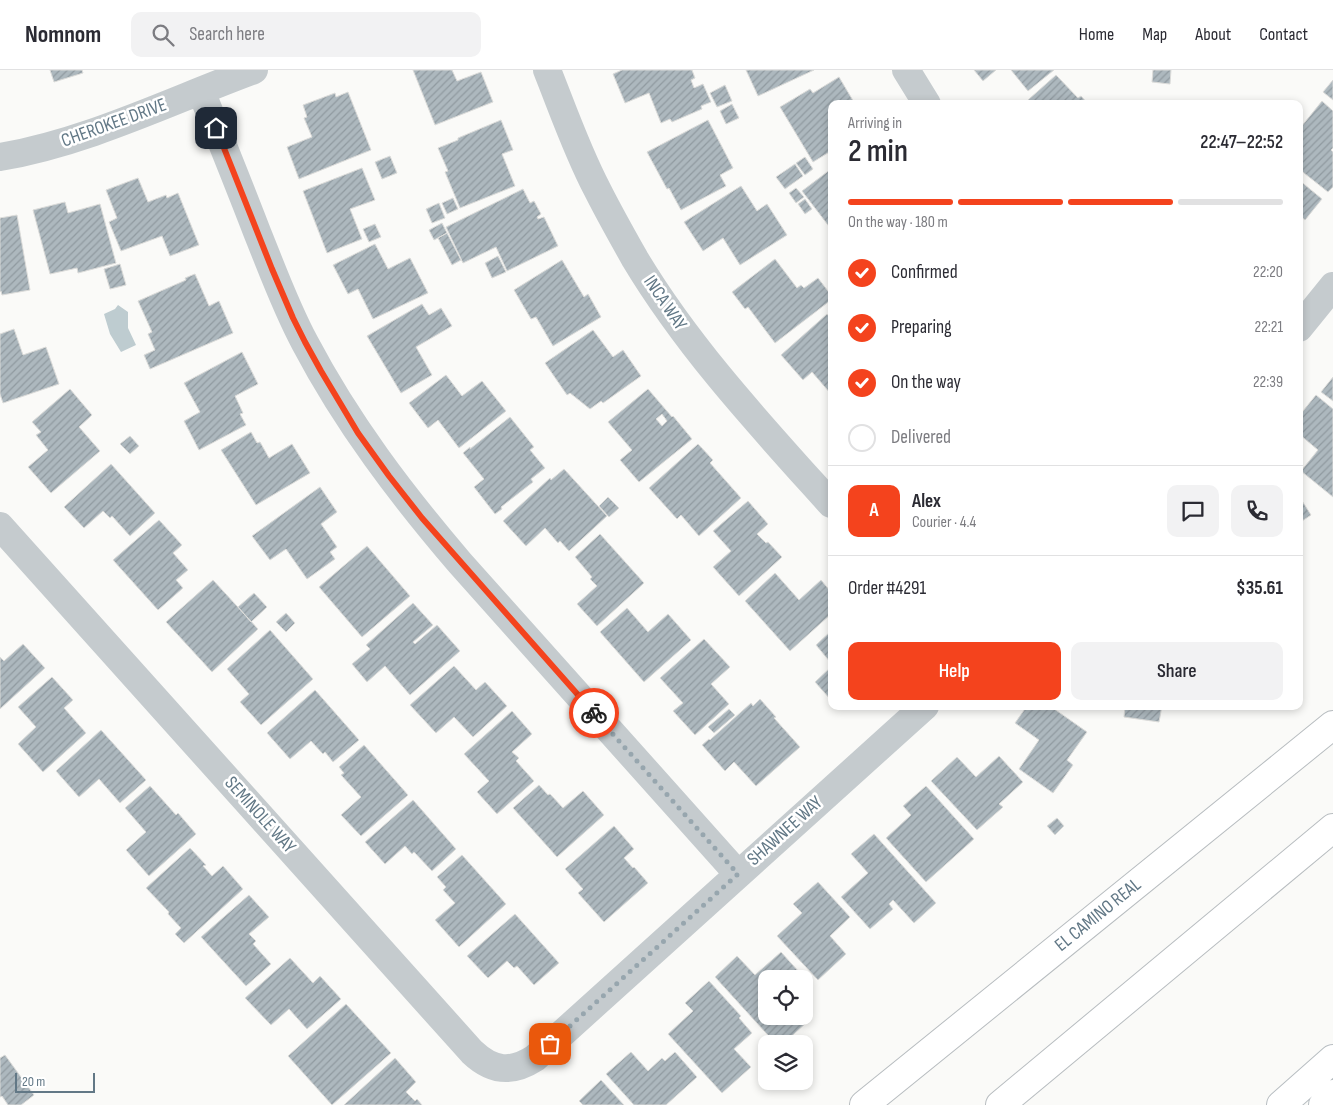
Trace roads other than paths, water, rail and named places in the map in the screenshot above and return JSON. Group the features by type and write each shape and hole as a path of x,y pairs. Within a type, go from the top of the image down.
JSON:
{"main road":[{"name":"EL CAMINO REAL","path":"864,1105 1333,725"},
{"path":"1000,1105 1333,828"},
{"path":"1281,1105 1333,1059"},
{"path":"1323,1105 1333,1094"}],"street":[{"name":"CHEROKEE DRIVE","path":"0,157 74,139 254,70"},
{"name":"INCA WAY","path":"548,70 596,188 635,259 674,317 711,366 828,501"},
{"path":"906,70 925,100"},
{"path":"201,91 291,313 309,351 358,433 389,476 447,548 738,874"},
{"path":"1303,323 1333,286"},
{"name":"SEMINOLE WAY","path":"0,526 472,1052 491,1066 509,1069 518,1067 536,1058"},
{"name":"SHAWNEE WAY","path":"536,1058 921,710"}]}
